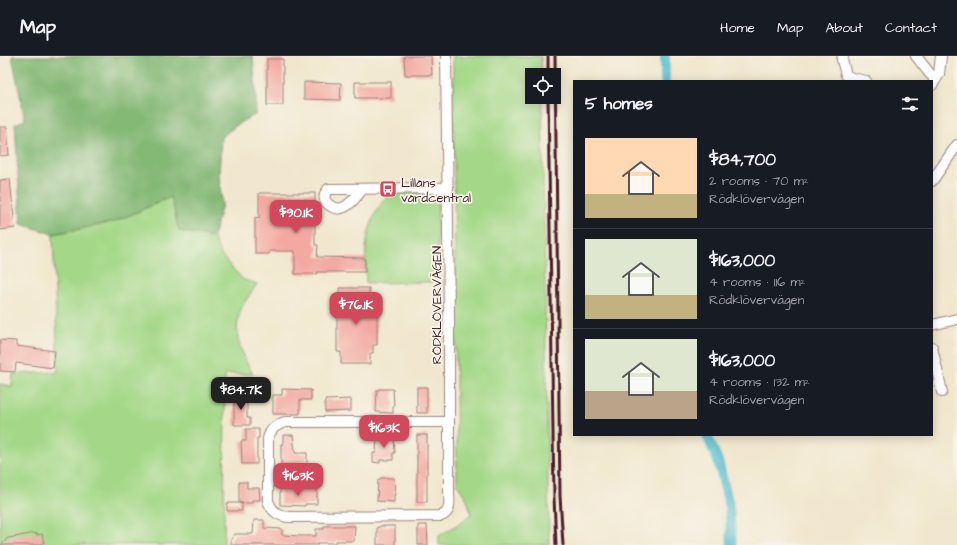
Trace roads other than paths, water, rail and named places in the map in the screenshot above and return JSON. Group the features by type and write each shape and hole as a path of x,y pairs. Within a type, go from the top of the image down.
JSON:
{"street":[{"name":"RÖDKLÖVERVÄGEN","path":"446,56 448,188 449,422 449,510 446,514 441,516 288,517 281,516 276,513 269,505 268,439 272,429 278,424 285,422 449,422"},
{"path":"843,56 842,60 846,75 861,80"},
{"path":"916,56 930,74 934,82"},
{"path":"934,82 940,68 941,56"},
{"path":"933,180 957,145"},
{"path":"363,189 448,188"},
{"path":"933,325 957,319"},
{"path":"933,352 942,392"}],"waterway":[{"path":"665,56 665,80"},
{"path":"707,436 718,461 729,505 732,545"}],"railway":[{"path":"548,56 548,68"},
{"path":"555,56 560,496 563,545"},
{"path":"548,104 556,545"}],"place":[{"name":"Lillåns vårdcentral","path":"388,189"}]}
